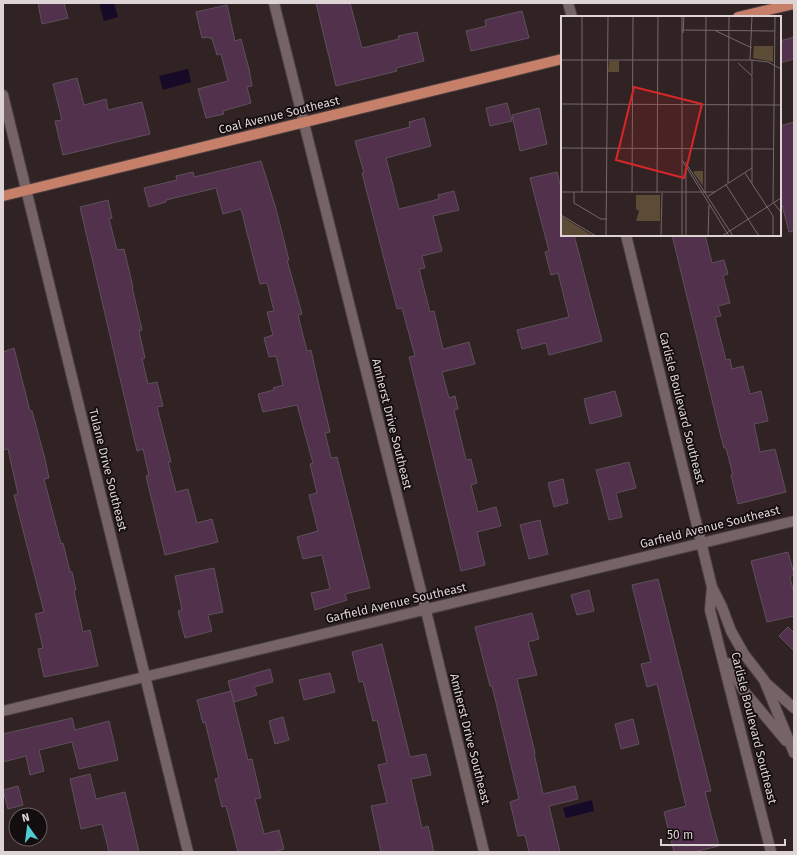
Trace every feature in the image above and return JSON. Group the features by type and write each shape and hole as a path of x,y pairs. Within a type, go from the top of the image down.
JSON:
{"main road":[{"path":"742,16 794,4"},
{"name":"Coal Avenue Southeast","path":"3,196 561,59"}],"street":[{"name":"Amherst Drive Southeast","path":"274,3 484,852"},
{"path":"568,3 572,16"},
{"name":"Tulane Drive Southeast","path":"3,95 188,852"},
{"name":"Carlisle Boulevard Southeast","path":"626,236 712,587 722,607 731,631 744,654 764,680 793,750"},
{"name":"Garfield Avenue Southeast","path":"3,711 794,521"},
{"name":"Carlisle Boulevard Southeast","path":"712,587 710,610 723,654 771,852"},
{"path":"723,654 744,691 793,750"},
{"path":"764,680 794,708"}],"shaded area":[{"path":"99,3 114,3 118,17 104,21"},
{"path":"188,69 191,82 163,90 159,76"},
{"path":"592,800 594,811 566,818 563,808"}],"building":[{"path":"38,3 64,3 68,18 42,24"},
{"path":"316,3 350,3 362,48 399,39 398,36 417,32 424,61 396,68 397,71 336,86"},
{"path":"227,5 235,41 241,39 249,69 252,86 247,87 251,103 223,111 224,114 206,118 198,89 228,81 221,54 217,55 212,38 202,38 196,12"},
{"path":"522,11 529,38 471,51 466,31 486,26 485,20"},
{"path":"794,37 794,59 781,63 781,41"},
{"path":"77,78 84,105 106,99 108,110 142,102 150,134 63,155 55,121 62,120 53,84"},
{"path":"507,103 512,121 490,126 486,108"},
{"path":"539,108 547,144 520,151 512,115"},
{"path":"424,118 431,146 386,158 399,209 439,199 438,195 454,191 459,210 433,216 442,251 422,256 425,268 419,269 430,312 434,311 443,349 469,342 475,364 442,372 449,398 455,396 458,409 454,410 466,460 471,459 477,483 471,485 478,512 496,507 501,526 477,532 485,565 461,571 409,357 415,356 402,308 397,309 355,141 410,127 409,122"},
{"path":"794,122 794,231 789,232 781,205 781,126"},
{"path":"261,161 276,209 289,260 287,260 302,314 298,315 307,351 311,350 330,432 325,433 331,458 337,457 370,588 345,594 347,600 315,610 311,593 330,589 322,555 303,559 297,537 318,531 309,495 317,493 310,464 313,463 297,405 263,412 258,394 274,390 273,388 283,385 276,356 269,357 264,338 273,335 267,312 274,311 267,283 260,284 241,209 223,214 216,188 166,200 166,202 149,207 144,188 177,180 176,176 193,172 194,177"},
{"path":"557,172 561,189 561,236 574,236 602,341 549,355 546,343 522,349 517,330 569,317 558,273 551,275 545,252 549,251 530,178"},
{"path":"108,200 112,218 109,219 117,250 124,249 133,287 142,330 139,331 145,358 142,359 148,384 157,382 163,406 157,407 171,462 168,462 176,492 188,489 197,523 212,519 218,542 165,555 146,476 149,475 143,449 137,451 80,207"},
{"path":"672,236 705,236 712,263 724,260 728,274 723,276 730,303 718,306 721,316 715,317 726,360 730,359 732,369 743,366 750,394 761,391 768,421 754,424 760,452 775,449 786,492 738,504 731,475 733,475 726,448 724,448"},
{"path":"14,348 30,411 32,411 45,459 49,478 44,479 61,544 63,543 70,572 72,572 76,590 74,591 83,632 90,630 98,666 44,677 38,649 43,648 35,614 44,612 14,495 18,494 8,449 3,450 3,352"},
{"path":"615,391 622,416 590,424 584,399"},
{"path":"629,462 636,488 616,493 622,517 609,520 596,470"},
{"path":"563,479 568,503 554,507 548,483"},
{"path":"540,520 548,554 529,559 520,525"},
{"path":"788,552 794,574 790,577 794,594 794,616 767,622 751,561"},
{"path":"214,568 223,612 208,615 212,631 185,638 178,611 182,610 175,576"},
{"path":"658,579 711,791 705,792 719,846 693,852 674,852 664,812 686,806 657,684 647,687 641,664 651,662 632,585"},
{"path":"589,590 594,611 577,615 571,595"},
{"path":"532,613 539,639 528,642 537,675 517,679 535,753 543,794 575,786 578,799 549,806 560,852 529,852 525,835 518,836 510,802 519,799 492,686 490,686 475,627"},
{"path":"788,627 794,633 794,651 779,636"},
{"path":"382,644 410,757 426,754 431,775 411,779 422,828 428,826 434,852 381,852 371,806 387,803 378,765 387,763 377,720 373,721 363,681 359,682 352,652"},
{"path":"270,669 273,682 254,687 257,695 234,702 228,681"},
{"path":"330,673 335,692 304,700 299,680"},
{"path":"231,691 248,760 252,759 261,798 255,799 264,834 279,830 284,849 274,852 238,852 226,806 222,807 215,779 219,778 205,722 203,723 197,700"},
{"path":"283,717 289,740 275,744 269,721"},
{"path":"72,718 75,730 109,721 118,760 79,769 72,742 39,750 44,771 30,775 26,756 3,762 3,734"},
{"path":"633,719 639,744 621,749 615,724"},
{"path":"90,774 96,799 125,792 139,852 109,852 102,824 81,829 70,779"},
{"path":"18,786 23,805 8,807 8,809 3,790"}]}
